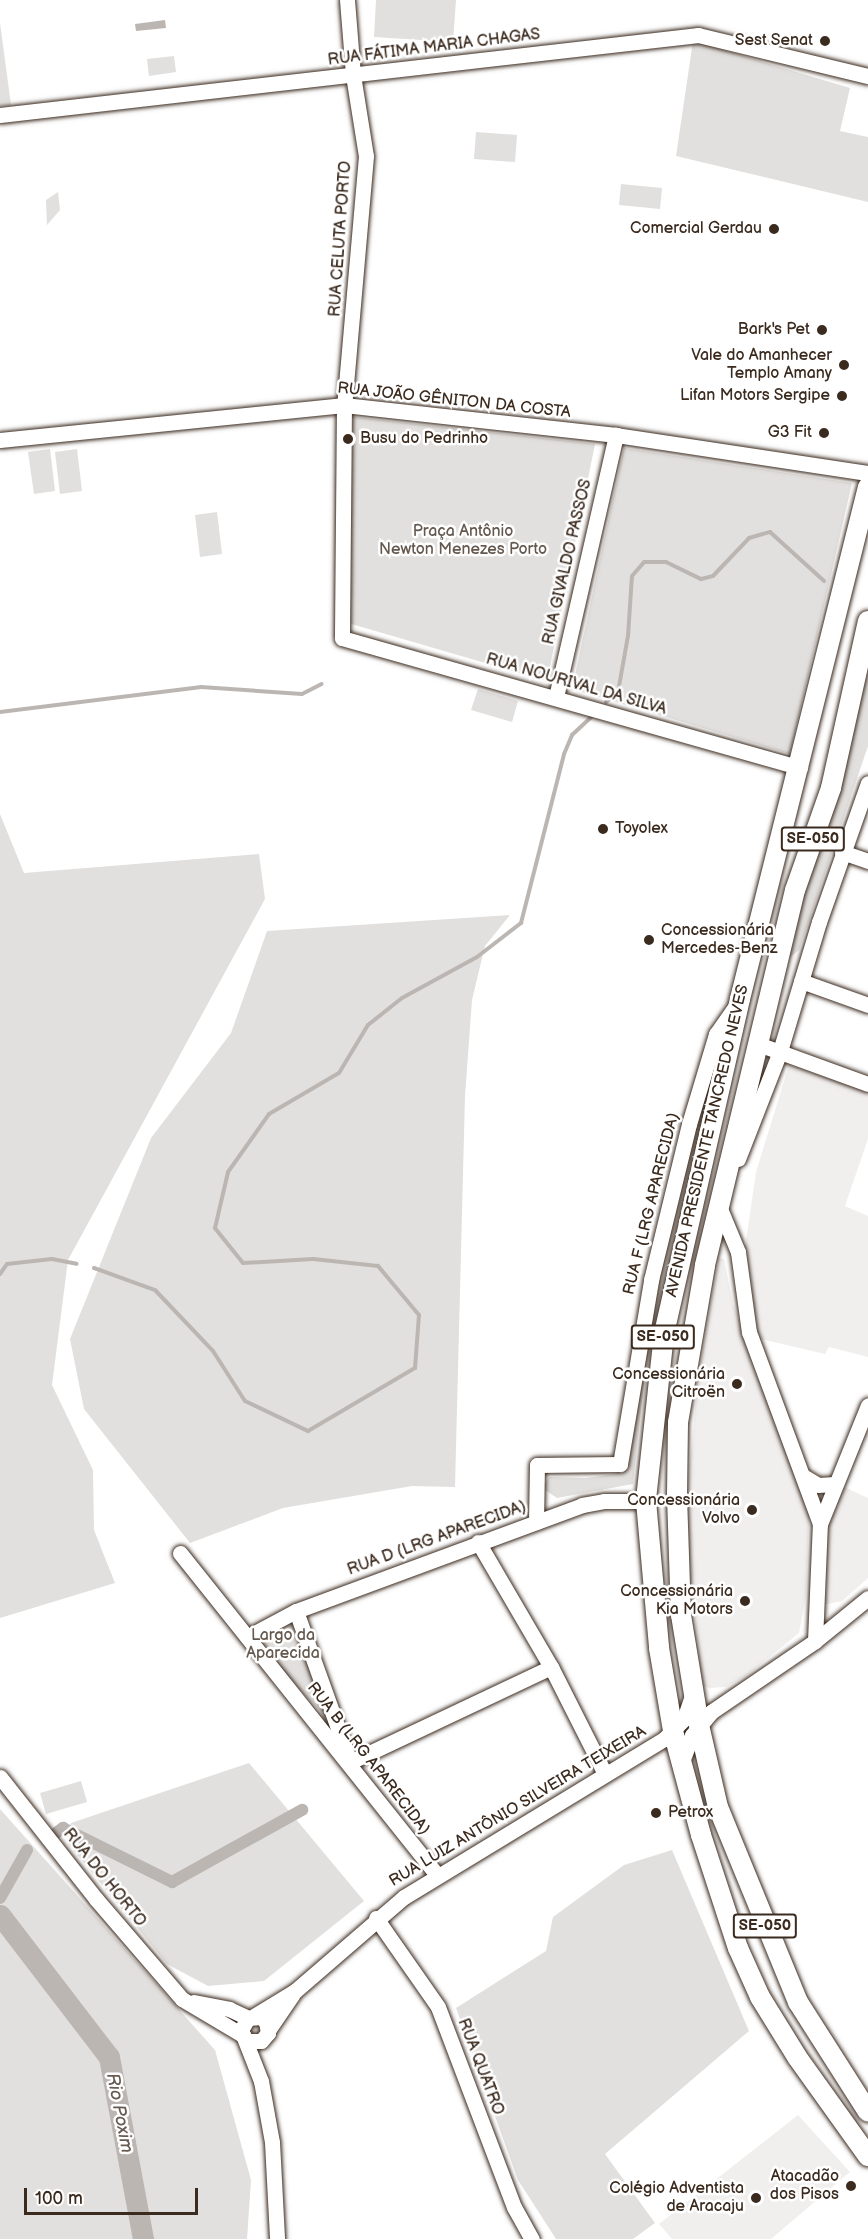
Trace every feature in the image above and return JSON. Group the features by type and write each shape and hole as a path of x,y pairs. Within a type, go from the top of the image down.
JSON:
{"main road":[{"name":"AVENIDA PRESIDENTE TANCREDO NEVES","path":"868,487 800,768 740,999 663,1334 646,1501 659,1648 673,1731 681,1764 738,1947 760,1997 810,2075 868,2156"},
{"name":"AVENIDA PRESIDENTE TANCREDO NEVES","path":"868,621 831,788 795,890 718,1209 693,1325 678,1423 681,1615 699,1725 718,1807 798,2002 868,2112"}],"street":[{"name":"RUA CELUTA PORTO","path":"342,638 344,405 366,163 352,75 347,0"},
{"name":"RUA FÁTIMA MARIA CHAGAS","path":"0,115 698,35 868,76"},
{"name":"RUA JOÃO GÊNITON DA COSTA","path":"0,440 344,405 616,435 868,473"},
{"name":"RUA GIVALDO PASSOS","path":"556,697 616,435"},
{"name":"RUA NOURIVAL DA SILVA","path":"342,638 800,768"},
{"path":"820,1524 749,1332 738,1252 718,1209 780,1052 842,852 868,783"},
{"path":"842,852 868,861"},
{"path":"801,981 868,1005"},
{"name":"RUA F (LRG APARECIDA)","path":"536,1522 537,1465 620,1464 651,1280 689,1124 719,1027 740,999"},
{"path":"758,1044 868,1084"},
{"path":"815,1641 820,1524 868,1405"},
{"path":"803,1476 815,1484 835,1484"},
{"name":"RUA D (LRG APARECIDA)","path":"247,1637 296,1611 478,1542 592,1502 646,1501"},
{"path":"478,1542 551,1667 605,1774"},
{"name":"RUA B (LRG APARECIDA)","path":"180,1553 350,1762 437,1875"},
{"path":"681,1764 699,1725 711,1712 815,1641 868,1598"},
{"path":"296,1611 350,1762 551,1667"},
{"name":"RUA LUIZ ANTÔNIO SILVEIRA TEIXEIRA","path":"295,1991 376,1918 437,1875 673,1731 684,1719 693,1693"},
{"name":"RUA DO HORTO","path":"0,1777 96,1899 182,1999 246,2039"},
{"name":"RUA QUATRO","path":"376,1918 438,2007 514,2207 532,2239"},
{"path":"277,2239 272,2142 261,2081 246,2039 243,2023 295,1991"},
{"path":"246,2039 267,2033 295,1991"},
{"path":"182,1999 229,2009 266,2022 267,2033 261,2081"}],"shaded area":[{"path":"165,20 166,28 136,31 135,24"},
{"path":"789,1065 868,1092 868,1139 845,1206 868,1216 868,1357 829,1347 825,1354 757,1338 745,1248 756,1172"},
{"path":"719,1258 724,1259 733,1303 809,1515 806,1595 799,1633 746,1676 726,1687 710,1688 702,1686 685,1515 698,1379"},
{"path":"844,1487 868,1498 868,1578 842,1601 823,1605 825,1524"},
{"name":"Colégio Adventista de Aracaju","path":"798,2115 850,2172 771,2239 672,2239 659,2224"}],"green space":[{"path":"376,0 456,0 453,42 374,37"},
{"path":"0,23 11,105 0,106"},
{"path":"693,41 850,88 840,131 868,137 868,202 676,156"},
{"path":"174,56 176,72 149,76 147,59"},
{"path":"476,132 517,135 515,162 474,159"},
{"path":"621,184 662,188 660,209 619,205"},
{"path":"58,192 60,210 47,225 46,200"},
{"name":"Praça Antônio Newton Menezes Porto","path":"353,417 595,444 547,681 348,623"},
{"path":"624,448 852,483 790,754 572,689"},
{"path":"50,449 55,491 34,494 28,452"},
{"path":"77,449 82,491 60,494 55,452"},
{"path":"217,512 222,554 200,557 195,515"},
{"path":"868,640 868,746 799,950 788,959"},
{"path":"478,689 518,701 512,722 471,710"},
{"path":"0,814 24,873 259,854 265,899 68,1260 52,1385 93,1470 94,1530 115,1583 0,1618"},
{"path":"510,915 485,946 472,1000 465,1096 455,1487 412,1486 283,1508 190,1543 84,1409 70,1339 151,1138 231,1033 267,931"},
{"path":"719,1032 725,1034 646,1364 633,1484 557,1498 542,1488 549,1477 586,1478 615,1474 625,1465 638,1358"},
{"name":"Largo da Aparecida","path":"292,1617 332,1724 253,1639"},
{"path":"249,1763 364,1901 264,1981 208,1986 167,1964 67,1842 71,1823"},
{"path":"81,1781 87,1802 46,1814 40,1793"},
{"path":"0,1809 215,2050 251,2180 247,2239 0,2239"},
{"path":"672,1850 749,2031 605,2154 655,2223 633,2239 556,2239 518,2180 456,2008 546,1951 553,1917 624,1865"}],"waterway":[{"path":"606,702 618,692 628,636 632,576 644,562 666,562 701,579 713,576 749,538 770,532 824,581"},
{"path":"0,712 201,687 302,694 322,684"},
{"path":"94,1268 155,1290 213,1351 245,1401 308,1431 415,1368 419,1315 378,1266 313,1259 243,1263 215,1228 228,1172 269,1114 339,1073 368,1025 402,998 477,957 521,923 564,754 572,735 591,717"},
{"path":"0,1274 7,1264 52,1259 77,1264"},
{"path":"56,1833 63,1828 172,1882 302,1810"},
{"path":"0,1898 27,1850"},
{"name":"Rio Poxim","path":"0,1915 109,2057 143,2239"}],"place":[{"name":"Sest Senat","path":"825,41"},
{"name":"Comercial Gerdau","path":"774,229"},
{"name":"Bark's Pet","path":"822,330"},
{"name":"Vale do Amanhecer Templo Amany","path":"844,365"},
{"name":"Lifan Motors Sergipe","path":"842,396"},
{"name":"G3 Fit","path":"824,433"},
{"name":"Busu do Pedrinho","path":"348,439"},
{"name":"Toyolex","path":"603,829"},
{"name":"Concessionária Mercedes-Benz","path":"649,940"},
{"name":"Concessionária Citroën","path":"737,1384"},
{"name":"Concessionária Volvo","path":"752,1510"},
{"name":"Concessionária Kia Motors","path":"745,1601"},
{"name":"Petrox","path":"656,1813"},
{"name":"Atacadão dos Pisos","path":"851,2186"},
{"name":"Colégio Adventista de Aracaju","path":"756,2198"}]}
